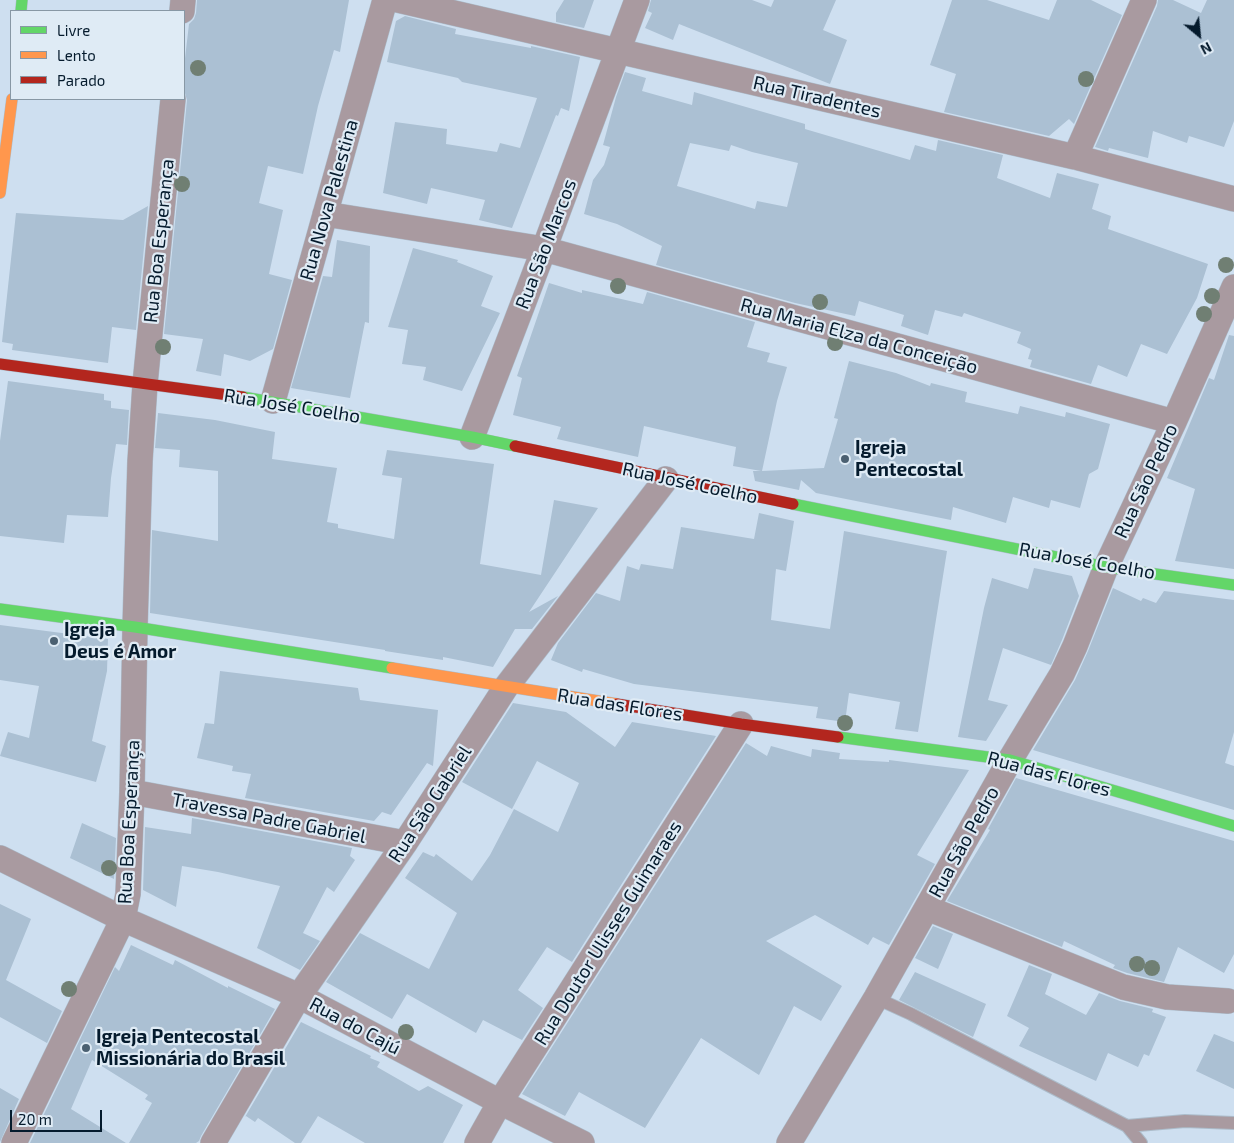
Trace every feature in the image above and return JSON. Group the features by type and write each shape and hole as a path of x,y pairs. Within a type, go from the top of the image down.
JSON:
{"street":[{"name":"Rua Nova Palestina","path":"273,401 385,0"},
{"name":"Rua Tiradentes","path":"398,0 1075,157 1234,199"},
{"name":"Rua São Marcos","path":"472,437 636,0"},
{"path":"1075,157 1144,0"},
{"path":"0,193 12,100"},
{"name":"Rua Boa Esperança","path":"145,384 173,100"},
{"name":"Rua Maria Elza da Conceição","path":"325,214 544,249 1174,422"},
{"name":"Rua São Pedro","path":"788,1143 876,998 1010,760 1062,674 1106,567 1174,422 1234,287"},
{"name":"Rua José Coelho","path":"0,364 273,401 472,437 666,479 1106,567 1234,585"},
{"path":"135,627 140,461 145,384"},
{"name":"Rua São Gabriel","path":"213,1143 298,996 405,843 506,687 666,479"},
{"name":"Rua das Flores","path":"0,609 135,627 741,724 1010,760 1234,826"},
{"name":"Rua Boa Esperança","path":"14,1143 123,919 128,894 135,627"},
{"name":"Rua Doutor Ulisses Guimaraes","path":"477,1143 500,1102 741,724"},
{"name":"Travessa Padre Gabriel","path":"132,792 405,843"},
{"name":"Rua do Cajú","path":"0,858 123,919 298,996 582,1143"},
{"path":"927,908 1123,987 1167,996 1228,1001"}],"lane":[{"path":"876,998 911,1014 1127,1126 1141,1143"},
{"path":"1127,1126 1185,1121 1234,1123"}],"building":[{"path":"197,0 349,0 340,52 334,50 318,106 303,174 268,166 259,203 283,210 269,274 292,280 273,349 250,361 224,354 221,376 196,371 203,339 164,334 187,100 185,93 185,58 189,24 194,19"},
{"path":"564,0 594,0 584,28 556,22 556,13"},
{"path":"651,0 752,0 771,7 774,0 836,0 823,30 847,40 830,84 679,24 673,40 645,28 652,13 648,11"},
{"path":"952,0 987,0 1049,20 1057,0 1091,0 1122,15 1074,124 1069,119 1049,136 944,112 956,74 930,65"},
{"path":"1158,0 1173,0 1201,13 1207,0 1234,0 1234,121 1224,147 1189,136 1187,143 1153,131 1148,158 1109,148 1108,151 1095,147"},
{"path":"405,16 456,29 455,34 531,48 531,46 580,57 569,111 561,108 558,116 556,115 512,228 479,220 485,200 431,188 427,204 383,193 395,122 447,129 446,144 497,152 500,143 520,148 537,98 462,82 458,78 387,62 396,21"},
{"path":"625,72 646,78 642,91 692,105 694,92 805,124 805,129 910,160 915,145 936,151 938,140 1003,155 997,178 1050,198 1057,173 1099,184 1092,209 1111,216 1108,229 1208,264 1197,298 1167,354 1141,344 1127,377 1098,365 1091,384 1030,367 1032,360 1028,359 1031,349 1017,343 1021,332 964,313 962,317 935,310 928,335 901,326 904,315 859,301 855,316 795,303 656,265 662,246 617,224 584,214 593,180 604,165 610,147 603,145","holes":["690,143 729,151 731,145 798,163 787,207 757,201 755,209 677,186"]},
{"path":"148,206 136,330 112,327 108,363 12,350 13,344 2,342 16,213 123,220"},
{"path":"337,240 370,246 369,323 365,322 350,398 291,388 323,276 332,277"},
{"path":"413,248 458,260 457,262 493,276 481,306 500,313 462,391 423,380 426,367 402,364 408,330 388,327"},
{"path":"549,283 582,293 582,290 643,304 647,292 755,322 747,347 770,353 767,362 787,367 777,401 762,471 824,468 838,419 834,418 849,361 896,373 930,386 931,383 967,392 965,402 1018,414 1020,406 1065,417 1066,412 1110,424 1098,469 1089,474 1080,508 1051,500 1049,508 1013,497 1006,523 953,507 951,520 816,493 801,480 799,490 755,481 753,471 761,471 733,466 736,447 644,426 638,457 557,439 561,427 513,415 522,378 517,376"},
{"path":"1229,335 1234,336 1234,569 1175,561 1195,489 1167,478 1209,378 1214,380"},
{"path":"8,381 104,394 104,400 111,401 111,408 129,410 127,445 116,444 108,517 67,515 64,543 0,536 0,441"},
{"path":"158,413 215,420 275,432 272,459 337,468 327,522 338,524 338,528 394,539 402,478 382,475 387,450 494,464 480,564 541,575 554,500 598,508 529,612 558,596 532,629 515,629 493,667 443,657 443,660 150,613 152,530 218,541 218,471 179,467 180,450 155,448"},
{"path":"759,513 794,521 786,571 776,569 771,620 830,629 844,531 947,551 918,732 895,729 900,702 849,693 845,722 816,718 818,707 634,684 583,669 582,672 551,660 558,643 596,593 620,601 627,566 639,570 641,564 673,569 681,527 754,539"},
{"path":"1034,568 1072,576 1079,596 1051,665 1003,648 988,700 1008,705 986,741 958,737 984,608 992,578 1028,589"},
{"path":"1113,588 1141,601 1143,598 1156,603 1164,591 1234,600 1234,732 1225,763 1234,766 1234,810 1033,750 1075,680"},
{"path":"0,625 108,639 107,671 92,741 106,746 96,782 0,756 8,732 29,738 39,686 0,680"},
{"path":"220,671 358,688 360,700 438,710 433,766 427,763 391,815 382,812 374,821 245,798 251,774 232,771 233,766 197,758 205,723 214,724"},
{"path":"513,703 566,712 615,747 632,722 716,736 572,962 547,947 518,990 543,1008 522,1040 483,1020 476,1033 407,994 392,1019 326,982 360,933 429,969 457,913 405,878 423,852 434,857 436,854 472,881 490,855 514,809 558,832 579,783 537,761 512,809 462,782"},
{"path":"746,743 767,756 771,746 811,757 812,749 840,753 839,759 889,762 889,760 969,770 917,855 935,864 889,945 873,937 868,945 815,915 766,941 842,986 821,1021 794,1006 759,1075 701,1038 645,1128 579,1092 565,1116 522,1094"},
{"path":"1016,778 1234,841 1234,954 1224,973 1178,947 1164,982 1127,973 1113,968 1115,965 1064,941 1062,947 947,901 990,830 988,829"},
{"path":"192,818 352,848 350,856 355,860 334,892 327,887 303,933 320,941 300,970 257,948 280,886 182,866 176,907 143,890 145,827 191,834"},
{"path":"82,823 116,838 114,879 70,858"},
{"path":"0,904 31,919 6,980 62,1011 47,1043 0,1017"},
{"path":"933,926 953,934 938,969 915,958"},
{"path":"131,945 173,965 175,960 228,988 228,986 275,1009 199,1141 196,1143 129,1143 152,1103 145,1099 148,1095 92,1060 71,1109 126,1143 30,1143 115,967 119,971"},
{"path":"1029,965 1052,974 1045,994 1086,1015 1099,993 1120,1001 1153,1009 1152,1012 1166,1017 1149,1056 1144,1054 1138,1067 1108,1053 1096,1081 1019,1046 1029,1028 1007,1016"},
{"path":"915,972 986,1004 973,1037 899,1000"},
{"path":"301,1022 371,1056 370,1058 380,1062 377,1067 419,1091 428,1086 463,1105 443,1143 365,1143 318,1116 301,1143 295,1143 258,1118 255,1122 245,1117"},
{"path":"1214,1034 1234,1042 1234,1089 1196,1071"},
{"path":"0,1088 19,1099 0,1142"}],"traffic: fast":[{"path":"21,10 22,0"},
{"path":"243,397 515,446"},
{"path":"793,504 1106,567 1234,585"},
{"path":"0,609 135,627 392,668"},
{"path":"838,737 1010,760 1234,826"}],"traffic: slow":[{"path":"0,193 12,100"},
{"path":"392,668 617,704"}],"traffic: jam":[{"path":"0,364 243,397"},
{"path":"515,446 793,504"},
{"path":"617,704 838,737"}],"place":[{"name":"Igreja Pentecostal","path":"845,459"},
{"name":"Igreja Deus é Amor","path":"54,641"},
{"name":"Igreja Pentecostal Missionária do Brasil","path":"86,1048"}]}
